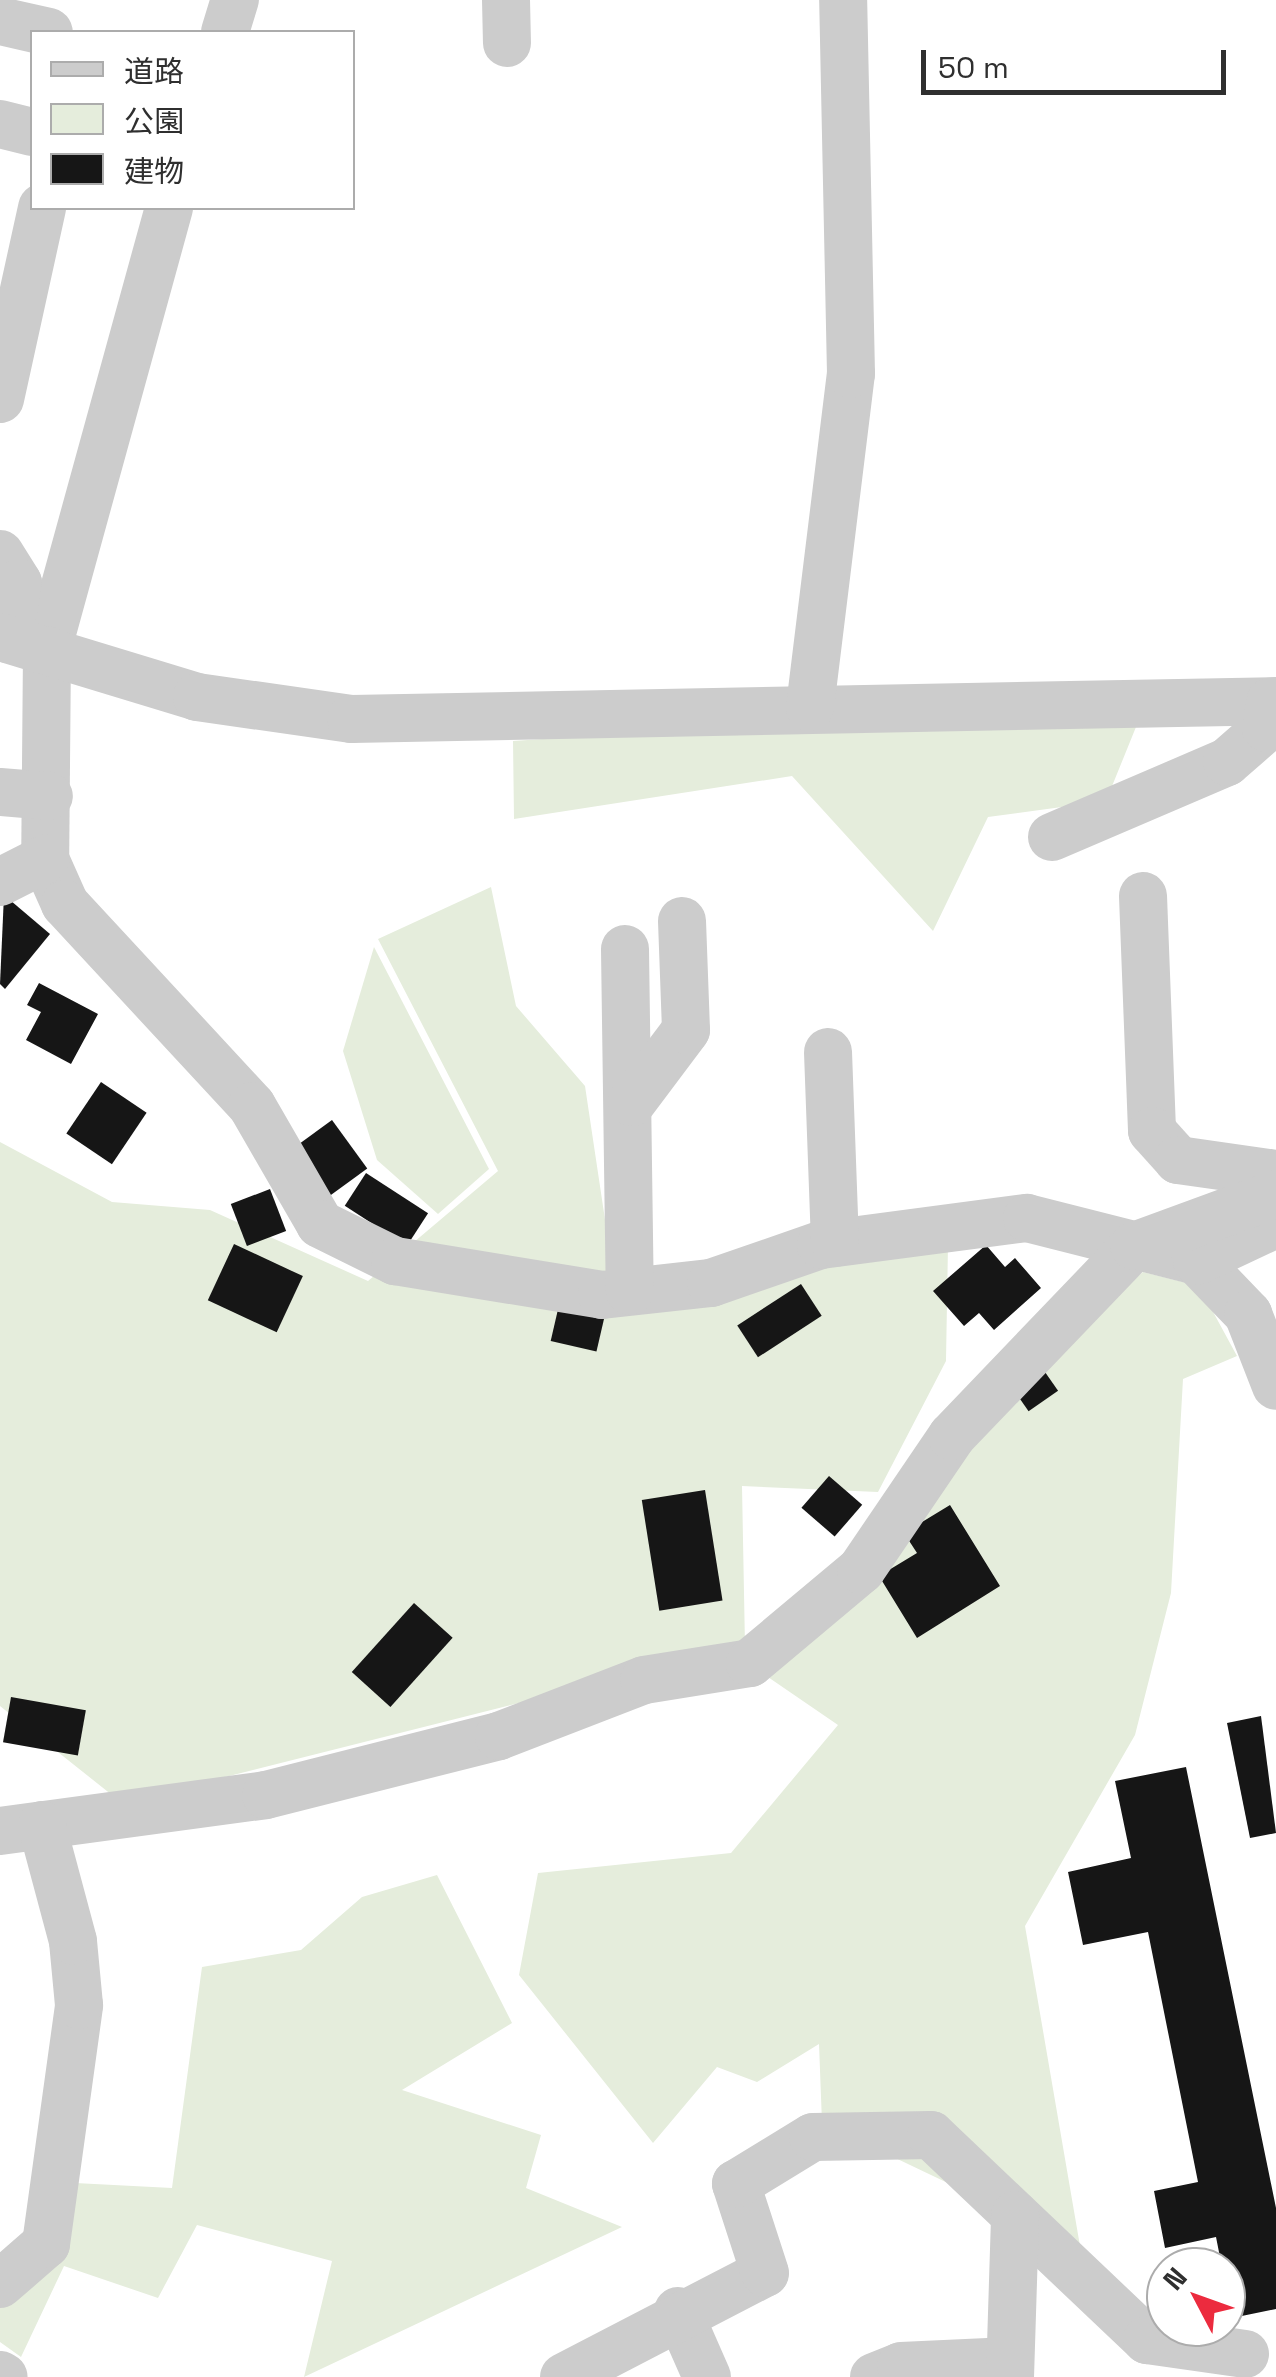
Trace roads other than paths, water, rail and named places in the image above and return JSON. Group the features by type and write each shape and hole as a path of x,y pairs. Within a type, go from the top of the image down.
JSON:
{"street":[{"path":"59,30 60,0"},
{"path":"225,30 235,0"},
{"path":"810,707 851,374 844,0"},
{"path":"0,20 40,30"},
{"path":"0,124 30,132"},
{"path":"0,400 42,210"},
{"path":"18,642 168,210"},
{"path":"0,554 18,584 18,642 50,796 46,859 65,904 252,1106 320,1224 395,1262 602,1295 711,1282 835,1243 1027,1218 1197,1261 1248,1314 1276,1386"},
{"path":"18,642 198,697 351,719 810,707 1273,701 1266,728 1227,762 1052,837"},
{"path":"0,792 50,796"},
{"path":"0,882 46,859"},
{"path":"1143,896 1152,1131 1178,1160 1276,1174"},
{"path":"632,1102 686,1030 682,921"},
{"path":"626,950 632,1102 630,1291"},
{"path":"828,1052 835,1243"},
{"path":"0,2284 46,2244 79,2005 74,1941 21,1828 266,1795 499,1736 644,1680 750,1663 861,1570 952,1436 1134,1246 1276,1194"},
{"path":"1197,1261 1276,1224"},
{"path":"564,2377 678,2311 764,2273 736,2184 813,2138 931,2134 1147,2340 1246,2354"},
{"path":"874,2377 901,2366 1010,2369 1015,2215"},
{"path":"678,2311 707,2377"}]}
